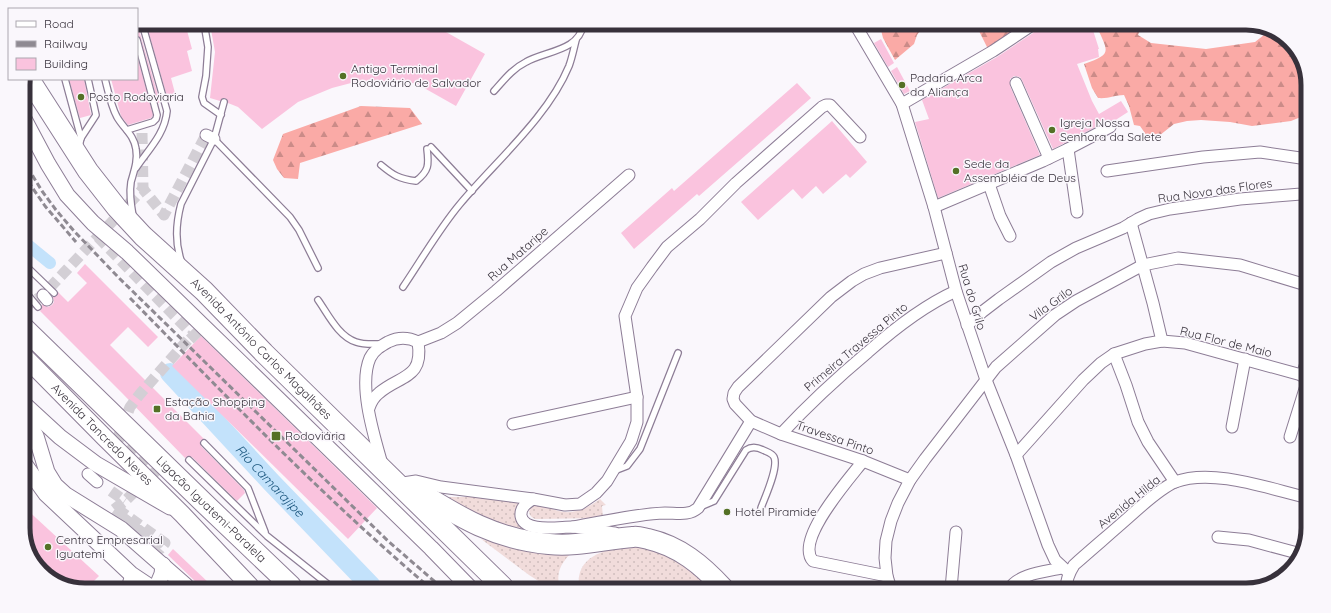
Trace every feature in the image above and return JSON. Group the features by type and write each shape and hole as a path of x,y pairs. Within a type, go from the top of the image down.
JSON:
{"highway":[{"name":"Avenida Antônio Carlos Magalhães","path":"43,80 60,119 79,147 101,190 143,236 188,276 499,583"},
{"name":"Avenida Antônio Carlos Magalhães","path":"30,81 79,147"},
{"name":"Avenida Tancredo Neves","path":"30,334 132,432"},
{"name":"Ligação Iguatemi-Paralela","path":"132,432 288,583"},
{"path":"384,470 457,516 496,533 532,542 550,544 598,542 639,537 667,545 680,551 708,572 718,583"}],"main road":[{"path":"30,130 48,164 67,194 93,223 132,257 465,583"},
{"name":"Avenida Tancredo Neves","path":"30,362 182,514 247,583"},
{"name":"Avenida Tancredo Neves","path":"30,409 60,437 96,464 182,514"},
{"path":"30,425 36,436 47,472 55,485 66,495 121,529 163,564 183,583"},
{"path":"30,472 46,494 130,580"},
{"path":"158,583 162,574 163,564"}],"street":[{"name":"Rua do Grilo","path":"858,30 902,104 934,208 956,291 986,380 1016,455 1048,545 1055,560 1066,571"},
{"path":"902,104 992,51 1024,30"},
{"path":"1016,83 1049,158"},
{"path":"403,483 416,481 441,487 565,505 580,504 596,493 607,481 630,441 637,422 637,397 625,316 637,288 652,267 668,247 700,219 736,183 822,107 830,105 860,137"},
{"path":"934,208 1049,158 1110,127"},
{"path":"1068,149 1077,212"},
{"path":"1107,171 1260,152 1301,158"},
{"name":"Rua Mataripe","path":"418,342 441,333 457,323 629,175"},
{"path":"989,184 1000,216 1010,236"},
{"name":"Rua Nova das Flores","path":"967,325 999,299 1051,262 1076,248 1149,214 1170,209 1240,199 1301,194"},
{"path":"1131,223 1162,341"},
{"name":"Travessa Pinto","path":"910,480 863,461 781,434 751,421 735,404 733,399 734,393 738,387 831,297 852,281 864,274 908,261 946,253"},
{"name":"Vila Grilo","path":"889,583 885,558 886,541 891,521 898,503 910,480 996,367 1055,315 1076,301 1143,264 1178,258 1207,260 1240,265 1301,283"},
{"name":"Primeira Travessa Pinto","path":"781,434 811,402 896,328 922,309 956,291"},
{"path":"369,408 373,399 379,393 406,378 414,370 418,363 420,353 418,342 412,339 394,339 377,349 371,357 368,366 366,392 374,436 384,470"},
{"name":"Rua Flor de Maio","path":"1016,455 1083,380 1101,363 1114,354 1145,344 1162,341 1185,343 1301,372"},
{"path":"1114,354 1138,422 1148,442 1175,482"},
{"path":"1232,427 1245,359"},
{"path":"513,424 637,397"},
{"path":"1290,437 1301,402"},
{"path":"573,527 642,515 682,514 694,511 698,508 751,421"},
{"path":"863,461 819,520 810,539 808,553 813,561 887,576"},
{"path":"88,474 97,482"},
{"name":"Avenida Hilda","path":"1066,571 1149,499 1175,482 1191,478 1218,478 1301,496"},
{"path":"533,500 524,506 521,514 524,522 529,526 573,527 639,537"},
{"path":"564,544 598,530 642,515"},
{"path":"639,537 632,527 632,524 642,515"},
{"path":"952,583 956,532"},
{"path":"1218,537 1249,540 1295,552"},
{"path":"1013,583 1027,576 1066,571 1066,583"}],"lane":[{"path":"135,168 163,129 166,122 167,111 144,30"},
{"path":"205,30 208,47 206,76 202,97 204,103 221,115"},
{"path":"404,287 449,219 544,108 569,66 576,40 582,30"},
{"path":"494,91 510,72 526,62 546,53 565,48 576,40"},
{"path":"127,130 153,122 157,115 138,44"},
{"path":"65,80 79,147"},
{"path":"79,147 96,115 88,80"},
{"path":"105,80 115,112 132,135 135,142 135,168 130,204 133,216 143,236"},
{"path":"188,276 181,261 178,245 178,215 210,137 221,115 224,102"},
{"path":"210,137 290,217 299,230 318,268"},
{"path":"381,165 392,175 403,179 416,181 424,175 429,164 428,148 472,191"},
{"path":"30,274 46,299 30,292"},
{"path":"318,300 346,337 356,342 384,344"},
{"path":"612,472 627,466 640,449 678,353"},
{"path":"204,443 248,488 267,536"},
{"path":"698,508 714,501 746,450 751,447 773,454 774,458 775,466 761,508"},
{"path":"189,460 267,536 326,583"}],"shaded area":[{"path":"448,497 484,497 519,502 518,516 522,529 480,518 464,510"},
{"path":"600,499 606,505 602,506 603,518 535,519 529,513 530,509 537,504 558,511 570,512 586,508"},
{"path":"481,539 523,550 576,548 562,565 558,575 559,583 542,583"},
{"path":"620,547 646,547 686,562 707,583 579,583 582,568 586,562 601,552"}],"green space":[{"path":"881,30 921,30 914,44 895,60 883,38"},
{"path":"934,30 974,30 967,32 934,32"},
{"path":"978,30 1018,30 988,49"},
{"path":"1098,30 1140,30 1138,35 1151,43 1206,49 1255,42 1267,34 1285,46 1297,64 1301,82 1301,117 1291,121 1252,126 1230,122 1201,120 1187,121 1174,124 1155,139 1149,139 1140,126 1134,125 1129,106 1124,95 1098,98 1092,88 1084,64 1100,58 1104,54 1106,51"},
{"path":"361,106 410,108 422,124 300,163 298,179 284,178 277,169 273,160 283,134"}],"building":[{"path":"138,30 139,30 160,102 158,103 141,39 138,37"},
{"path":"148,30 187,30 192,49 187,51 192,71 171,78 176,97 168,100"},
{"name":"Antigo Terminal Rodoviário de Salvador","path":"211,30 444,30 485,54 456,106 417,84 408,82 370,81 351,83 332,88 298,102 262,129 238,107 228,103 227,99 223,98 220,101 210,98 215,52"},
{"path":"1034,30 1093,30 1099,49 1099,57 1077,64 1092,101 1099,114 1121,101 1128,112 1114,121 1107,121 1053,149 1022,80 1020,77 1014,76 1010,79 1010,86 1040,155 938,198 915,122 929,119 922,100 997,57 1033,33"},
{"path":"881,39 894,63 888,67 874,43"},
{"path":"138,60 153,115 151,118 128,125 121,116 111,80 138,80"},
{"path":"897,67 910,91 904,94 891,71"},
{"name":"Posto Rodoviaria","path":"69,80 84,80 91,115 80,118"},
{"path":"797,83 811,98 699,196 697,194 634,249 621,233 672,188 674,191"},
{"path":"832,121 867,162 850,178 846,174 823,194 816,186 802,199 793,189 758,220 741,202"},
{"name":"Estação Shopping da Bahia","path":"85,264 158,337 148,347 128,327 110,345 204,439 200,441 201,446 244,490 245,493 237,501 192,457 188,456 185,458 40,311 42,304 48,307 52,305 54,302 53,297 57,296 58,292 68,302 87,283 77,273"},
{"name":"Rodoviária","path":"201,336 377,508 348,539 172,366"},
{"name":"Centro Empresarial Iguatemi","path":"30,512 99,576 92,583 75,582 58,576 46,567 39,558 33,545 30,531"},
{"path":"173,549 209,583 197,583 168,555"}],"waterway":[{"path":"30,247 50,263"},
{"name":"Rio Camarajipe","path":"170,373 271,482 368,583"}],"tunnel":[{"path":"142,133 143,189"},
{"path":"30,303 43,295 143,189 164,215 206,135"},
{"path":"98,237 198,340"},
{"path":"144,534 118,514 120,511 165,543 160,549 111,512 125,501 155,472 119,435 130,407 193,334"},
{"path":"111,491 125,501"}],"railway":[{"path":"30,171 56,210 118,277 388,541 436,583"},
{"path":"30,184 45,206 76,242"},
{"path":"130,298 313,482 424,583"}],"place":[{"name":"Antigo Terminal Rodoviário de Salvador","path":"343,76"},
{"name":"Padaria Arca da Aliança","path":"902,85"},
{"name":"Posto Rodoviaria","path":"81,97"},
{"name":"Igreja Nossa Senhora da Salete","path":"1052,130"},
{"name":"Sede da Assembléia de Deus","path":"956,171"},
{"name":"Estação Shopping da Bahia","path":"157,409"},
{"name":"Rodoviária","path":"276,436"},
{"name":"Hotel Piramide","path":"727,512"},
{"name":"Centro Empresarial Iguatemi","path":"48,547"}]}
